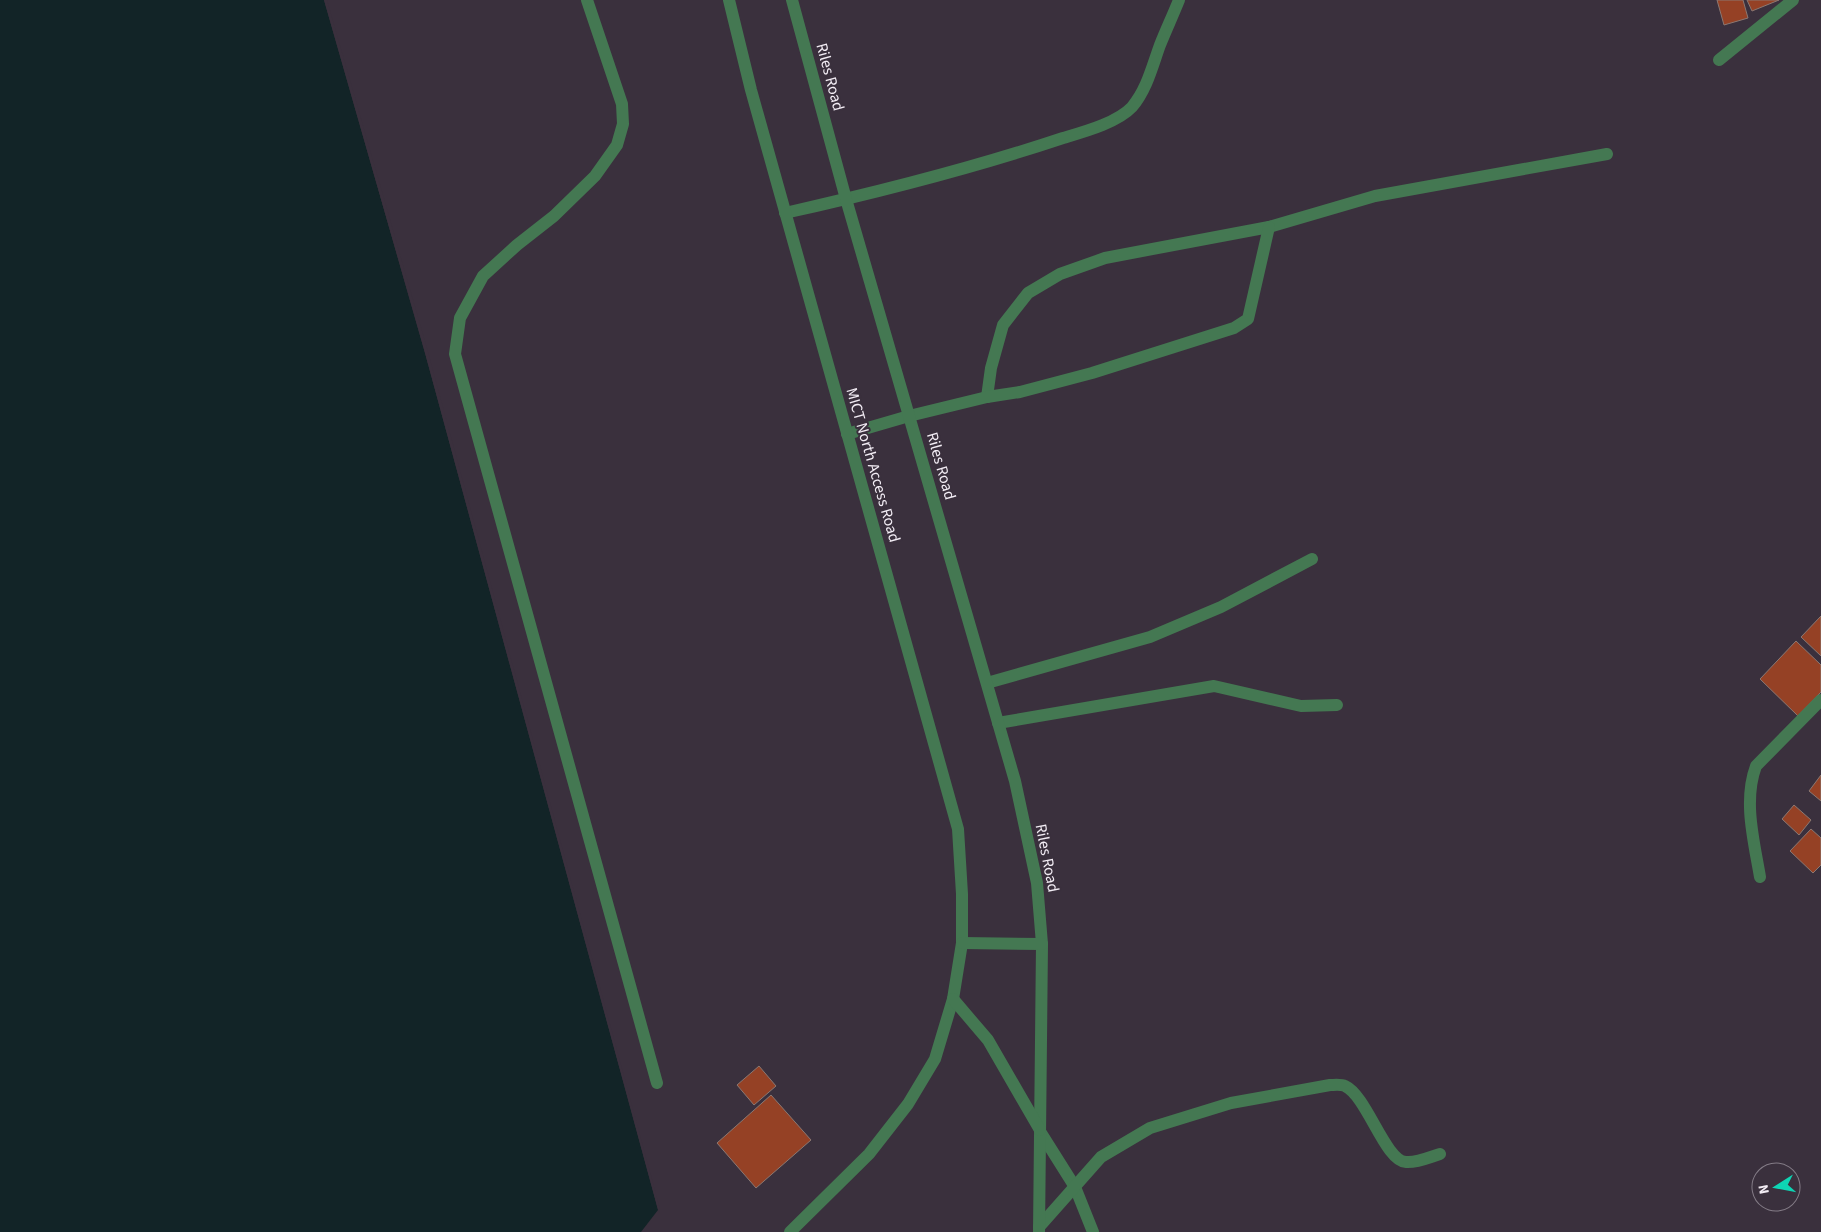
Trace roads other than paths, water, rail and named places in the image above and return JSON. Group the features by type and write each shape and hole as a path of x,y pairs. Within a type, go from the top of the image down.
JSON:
{"street":[{"path":"587,0 622,104 623,124 617,145 596,176 554,216 517,245 483,276 460,318 455,354 657,1083"},
{"name":"MICT North Access Road","path":"729,0 751,90 958,829 962,894 962,943 953,998 935,1059 908,1104 869,1154 790,1232"},
{"name":"Riles Road","path":"792,0 846,199 1015,781 1037,883 1042,944 1042,1133 1039,1229"},
{"path":"785,213 846,199 1036,148 1082,132 1121,115 1131,108 1144,88 1179,0"},
{"path":"1719,60 1792,0"},
{"path":"988,397 991,368 1003,324 1028,293 1060,274 1105,258 1269,227 1375,196 1607,154"},
{"path":"848,434 909,416 988,397 1020,392 1092,373 1234,328 1248,319 1269,227"},
{"path":"987,683 1150,637 1222,607 1312,559"},
{"path":"998,723 1214,686 1301,706 1337,705"},
{"path":"1760,877 1752,834 1750,788 1752,776 1756,766 1821,700"},
{"path":"962,943 1042,944"},
{"path":"953,998 988,1040 1075,1187 1093,1232"},
{"path":"1039,1229 1101,1158 1150,1128 1231,1103 1330,1085 1343,1085 1354,1092 1384,1141 1399,1160 1407,1162 1440,1154"}]}
